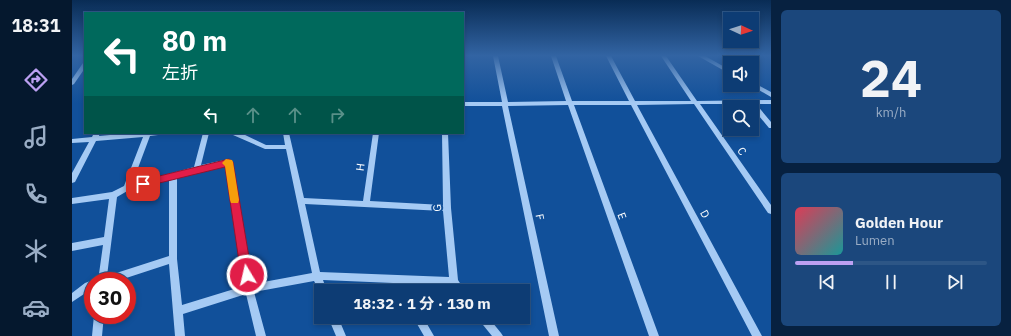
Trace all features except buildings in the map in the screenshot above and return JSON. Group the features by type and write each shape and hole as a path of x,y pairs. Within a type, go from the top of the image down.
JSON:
{"street":[{"path":"72,83 82,72"},
{"name":"F","path":"498,72 554,336"},
{"name":"E","path":"559,72 654,336"},
{"name":"D","path":"616,72 757,336"},
{"name":"C","path":"674,72 771,211"},
{"path":"759,88 771,95"},
{"path":"464,104 723,102"},
{"path":"759,102 771,102"},
{"path":"759,112 771,126"},
{"path":"72,141 95,136 130,134"},
{"path":"127,188 148,134"},
{"path":"197,169 206,134"},
{"path":"237,134 265,148 289,147"},
{"path":"286,134 300,201 317,276 320,284"},
{"name":"H","path":"366,204 376,134"},
{"name":"G","path":"445,134 447,208 454,281"},
{"path":"72,180 95,136"},
{"path":"72,201 113,195 127,188 229,162 249,289 261,336"},
{"path":"173,176 174,259 180,336"},
{"path":"104,272 113,195"},
{"path":"300,201 447,208"},
{"path":"72,247 108,240"},
{"path":"132,272 174,259"},
{"path":"177,311 249,289 317,276 454,281 456,284"},
{"path":"396,280 398,284"},
{"path":"72,298 84,289"},
{"path":"97,336 98,324"},
{"path":"336,324 341,336"},
{"path":"422,324 429,336"},
{"path":"488,324 498,336"}],"slow traffic":[{"path":"226,163 229,162 235,200"}],"route":[{"path":"143,184 229,162 247,275"}]}
